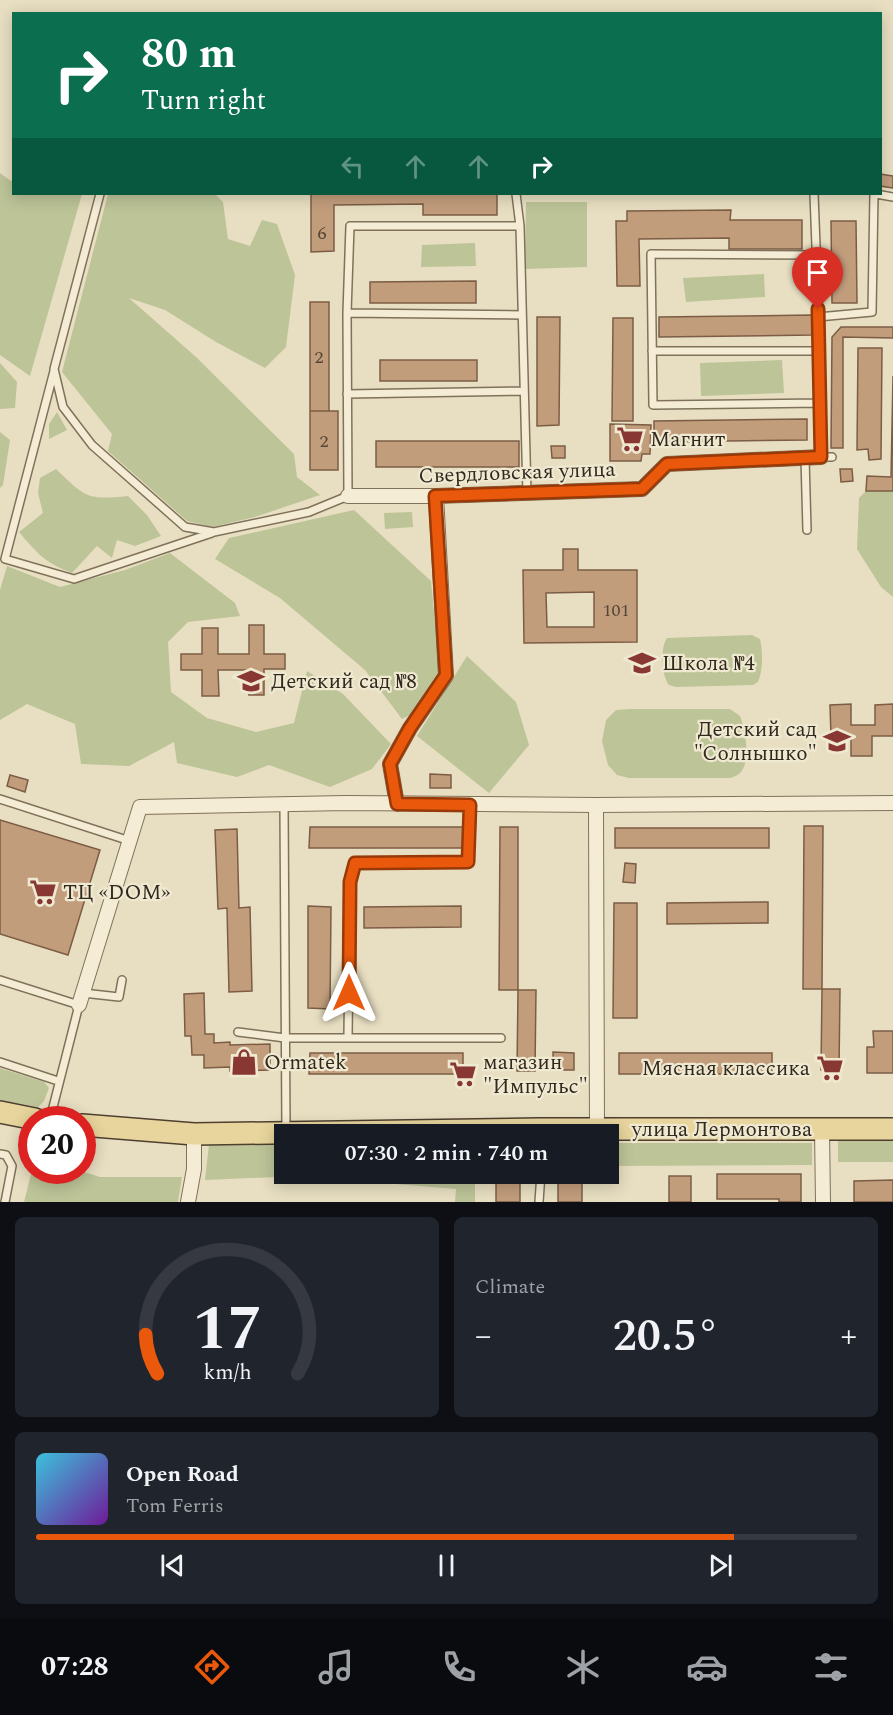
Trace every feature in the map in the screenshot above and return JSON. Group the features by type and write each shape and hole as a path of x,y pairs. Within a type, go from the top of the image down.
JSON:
{"main road":[{"path":"0,1112 18,1116"},
{"name":"улица Лермонтова","path":"96,1126 194,1134 274,1132"},
{"name":"улица Лермонтова","path":"619,1130 893,1129"}],"street":[{"name":"Свердловская улица","path":"348,496 435,496 642,489 667,464 827,457"},
{"path":"397,804 390,764 410,728 446,675 435,496"},
{"path":"81,999 140,807 893,803"},
{"path":"596,806 597,1124"},
{"path":"822,1129 823,1202"},
{"path":"188,1202 194,1169 194,1134"}],"lane":[{"path":"100,195 5,559 74,579 214,532 309,512 348,496 347,313 350,226 520,226"},
{"path":"516,195 520,226 527,493"},
{"path":"814,195 821,403 827,457"},
{"path":"818,317 872,312 875,195"},
{"path":"815,255 651,254 653,405 821,403"},
{"path":"347,313 522,315"},
{"path":"652,351 820,351"},
{"path":"54,369 63,407 92,445 184,527 214,532"},
{"path":"347,394 524,391"},
{"path":"805,458 807,530"},
{"path":"0,799 129,841"},
{"path":"284,805 286,1124"},
{"path":"348,1037 350,882 355,863 468,862 470,805"},
{"path":"0,980 81,999 119,997 122,980"},
{"path":"53,1106 81,999"},
{"path":"238,1032 285,1038 501,1038"},
{"path":"0,1062 58,1081"},
{"path":"0,1154 6,1155 12,1166 5,1202"},
{"path":"539,1202 540,1184"}],"green space":[{"path":"0,173 12,180 12,195 82,195 30,376 0,355"},
{"path":"108,195 216,195 223,202 228,239 250,246 262,220 277,224 295,275 286,347 265,368 216,342 165,310 129,298 196,357 294,454 297,477 320,495 255,517 212,527 187,521 108,451 112,434 62,372"},
{"path":"526,202 587,202 587,267 525,269"},
{"path":"475,243 476,266 421,267 422,245"},
{"path":"764,274 765,297 686,302 683,278"},
{"path":"782,360 784,393 701,396 700,363"},
{"path":"0,363 17,382 15,408 0,409"},
{"path":"57,412 67,430 49,439 49,424"},
{"path":"0,432 10,440 3,485 0,488"},
{"path":"56,469 74,486 88,495 104,498 128,496 147,515 161,536 135,546 117,540 112,558 97,546 72,573 48,561 19,532 43,513 38,493 40,478"},
{"path":"866,491 893,491 893,597 881,587 857,549 859,498"},
{"path":"354,510 431,581 440,673 412,714 402,719 365,670 280,598 215,559 229,538"},
{"path":"412,512 413,527 385,529 384,513"},
{"path":"170,553 235,603 240,616 188,622 168,642 171,692 207,718 256,732 294,723 307,671 343,694 391,744 372,769 330,787 269,765 237,777 177,763 174,742 129,766 81,764 75,724 27,704 0,720 0,590 7,566 60,587 125,570"},
{"path":"752,635 760,639 762,655 760,677 753,685 676,687 669,685 666,681 662,655 667,638"},
{"path":"467,656 516,702 529,745 489,793 417,736"},
{"path":"730,709 740,716 744,729 746,754 743,769 730,778 629,778 617,775 608,765 602,741 606,720 616,710"},
{"path":"0,1068 44,1082 49,1088 44,1101 39,1106 0,1100"},
{"path":"838,1141 893,1141 893,1162 838,1162"},
{"path":"619,1143 812,1143 812,1165 619,1166"},
{"path":"209,1144 274,1145 274,1177 205,1180"},
{"path":"96,1176 182,1177 178,1202 24,1202 28,1184 96,1184"},
{"path":"396,1184 475,1184 475,1202 455,1202 456,1189"}],"building":[{"path":"882,174 893,176 893,188 882,186"},
{"path":"311,195 497,195 497,215 423,215 423,204 334,205 334,251 311,252"},
{"path":"731,210 730,220 802,220 802,249 729,249 729,238 639,239 640,286 617,286 616,221 627,221 627,211"},
{"path":"831,221 856,221 857,303 832,303"},
{"path":"476,281 476,303 370,303 370,282"},
{"path":"310,302 329,302 329,411 310,411"},
{"path":"812,315 813,335 659,337 659,317"},
{"path":"537,317 560,317 559,425 537,426"},
{"path":"613,318 633,318 633,421 612,421"},
{"path":"841,327 893,327 893,338 843,337 843,448 831,448 832,337"},
{"path":"858,348 882,348 881,459 869,460 868,449 857,450"},
{"path":"380,360 477,360 477,381 380,381"},
{"path":"893,376 893,491 866,491 867,476 891,477"},
{"path":"310,411 338,411 338,470 310,470"},
{"path":"807,419 807,440 654,442 654,421"},
{"name":"Магнит","path":"610,424 651,425 650,454 642,454 641,461 610,461"},
{"path":"376,441 519,441 519,467 376,467"},
{"path":"551,446 565,446 565,458 552,458"},
{"path":"840,469 852,469 853,481 841,482"},
{"path":"563,549 578,549 578,570 637,570 637,642 524,643 523,570 563,570","holes":["594,592 594,627 547,627 546,593"]},
{"path":"249,625 264,625 264,654 285,654 285,669 264,669 264,695 249,695 249,670 218,670 219,696 202,696 202,670 181,670 181,654 202,654 202,628 218,628 218,654 249,654"},
{"path":"851,704 851,725 875,725 875,705 893,704 893,736 872,736 872,756 851,756 851,737 831,737 830,705"},
{"path":"430,774 451,775 451,788 430,788"},
{"path":"10,775 28,780 25,792 7,786"},
{"name":"ТЦ «DOM»","path":"0,820 100,850 68,955 0,934"},
{"path":"804,826 823,826 822,989 803,989"},
{"path":"310,827 463,827 463,848 309,848"},
{"path":"500,827 518,827 518,990 499,990"},
{"path":"615,828 769,828 769,848 615,848"},
{"path":"237,829 239,908 250,907 252,991 229,992 227,908 218,909 215,830"},
{"path":"625,863 636,864 635,883 623,882"},
{"path":"768,902 768,923 667,924 667,903"},
{"path":"614,903 637,903 637,1018 613,1018"},
{"path":"308,906 331,907 330,1009 308,1008"},
{"path":"461,906 461,927 364,928 364,907"},
{"path":"822,989 840,989 839,1070 821,1070"},
{"path":"518,990 536,990 535,1071 517,1071"},
{"path":"204,993 205,1034 214,1034 214,1043 270,1044 270,1070 230,1071 230,1067 204,1068 204,1055 192,1055 191,1036 185,1036 184,994"},
{"path":"873,1031 893,1031 893,1073 867,1073 867,1047 874,1047"},
{"path":"553,1052 574,1053 574,1070 553,1070"},
{"path":"310,1053 463,1053 463,1074 309,1074"},
{"path":"619,1053 772,1053 772,1074 619,1074"},
{"path":"717,1174 801,1174 801,1202 779,1202 779,1199 717,1199"},
{"path":"669,1176 691,1176 691,1202 669,1202"},
{"path":"893,1180 893,1202 854,1202 854,1181"},
{"path":"496,1184 520,1184 520,1202 496,1202"},
{"path":"558,1184 582,1184 582,1202 558,1202"}],"place":[{"name":"Магнит","path":"630,439"},
{"name":"Школа №4","path":"642,663"},
{"name":"Детский сад №8","path":"251,681"},
{"name":"Детский сад \"Солнышко\"","path":"837,741"},
{"name":"ТЦ «DOM»","path":"43,892"},
{"name":"Ormatek","path":"244,1062"},
{"name":"Мясная классика","path":"830,1068"},
{"name":"магазин \"Импульс\"","path":"463,1074"}],"route":[{"path":"349,993 350,882 355,863 468,862 470,805 397,804 390,764 410,728 446,675 435,496 642,489 667,464 821,457 818,309"}]}
